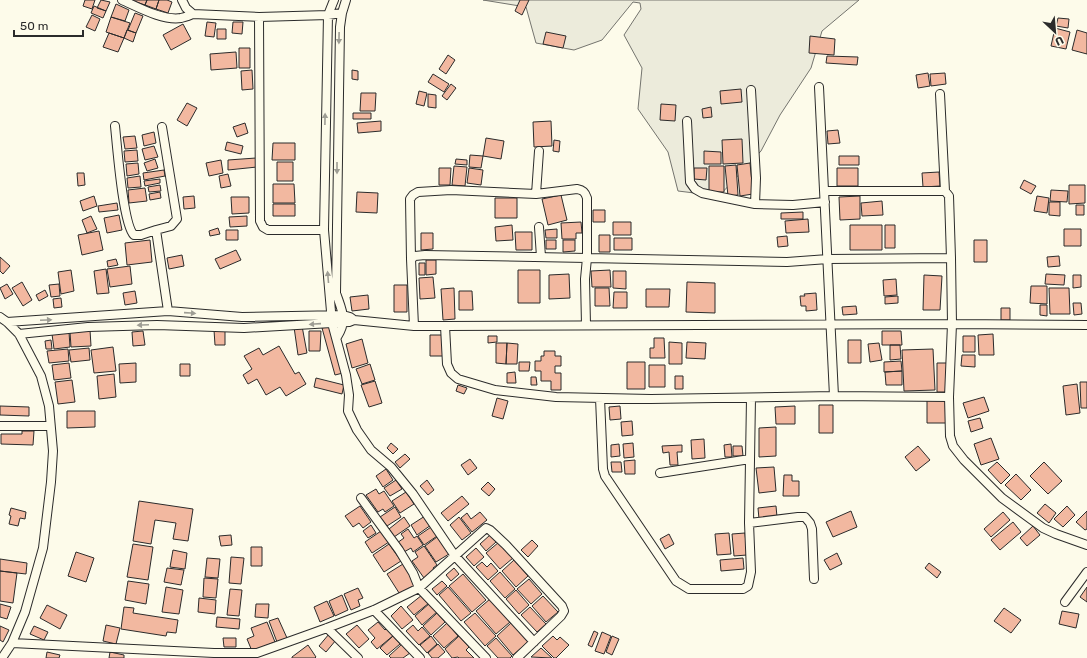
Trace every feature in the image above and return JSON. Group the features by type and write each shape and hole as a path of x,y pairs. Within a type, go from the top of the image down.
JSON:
{"street":[{"path":"122,0 158,15 173,18 181,18 193,14 259,17 328,15 342,13"},
{"path":"182,0 186,8 193,14"},
{"path":"334,0 328,15 324,230 332,319 346,375 349,395 348,411 357,430 372,450 391,467 413,494 455,556 534,642"},
{"path":"337,337 343,328 343,319 336,293 340,27 346,0"},
{"path":"259,17 260,221 263,227 268,230 324,230"},
{"path":"819,87 834,396"},
{"path":"751,90 756,178 755,204"},
{"path":"940,94 945,191 949,196 952,324 949,397 950,436 953,446 964,460 1002,498 1043,528 1087,545"},
{"path":"688,121 690,182 692,186 702,193 755,204 793,205 825,202"},
{"path":"115,126 125,206 130,228 134,235 141,235 170,226 175,223 177,219 162,127"},
{"path":"536,194 539,151"},
{"path":"414,326 410,199 413,195 418,192 451,190 536,194 577,188 582,190 587,198 587,258 585,280 586,325"},
{"path":"824,191 945,191"},
{"path":"539,227 541,257"},
{"path":"156,230 168,311"},
{"path":"411,259 415,256 426,255 787,262 828,259 951,258"},
{"path":"4,320 168,311 242,317 343,319 414,326 952,324 1087,325"},
{"path":"19,334 88,327 157,325 244,328 332,319"},
{"path":"1,658 12,643 24,612 43,548 53,451 49,406 41,376 19,334 4,320"},
{"path":"445,326 447,364 451,373 458,379 495,390 556,397 651,399 834,396 949,397"},
{"path":"600,398 603,469 605,476 676,581 689,589 743,589 748,586 751,572 749,523 751,398"},
{"path":"0,426 50,426"},
{"path":"660,473 750,459"},
{"path":"361,498 399,550 413,573 419,588 486,658"},
{"path":"749,523 806,517 812,529 814,579"},
{"path":"248,658 257,653 374,610 419,588 486,528 506,545 562,606 564,611 562,616 517,658"},
{"path":"1065,602 1087,572"},
{"path":"374,610 420,658"},
{"path":"327,628 358,658"},
{"path":"12,643 215,655 257,653"}],"shaded area":[{"path":"483,0 859,0 822,31 811,68 780,115 761,151 719,196 678,191 668,152 638,109 642,68 624,35 641,9 640,3 633,2 602,40 574,50 536,43 526,7"}],"building":[{"path":"85,0 95,0 92,9 83,6"},
{"path":"101,0 110,2 106,11 97,8"},
{"path":"147,0 145,5 133,1"},
{"path":"147,0 159,0 156,9 145,5"},
{"path":"159,0 167,0 172,2 168,13 156,9"},
{"path":"520,0 529,0 522,15 515,11"},
{"path":"116,4 129,10 125,21 111,17"},
{"path":"94,6 106,11 103,18 91,13"},
{"path":"135,13 143,16 136,33 128,30"},
{"path":"92,15 100,19 95,31 86,27"},
{"path":"111,17 130,23 124,38 106,32"},
{"path":"1058,18 1069,19 1068,28 1056,26"},
{"path":"207,22 216,23 214,37 205,36"},
{"path":"233,22 243,22 242,34 232,33"},
{"path":"183,24 191,39 171,50 163,35"},
{"path":"1055,28 1070,32 1066,49 1051,46"},
{"path":"217,29 226,29 226,39 217,39"},
{"path":"127,30 136,33 133,42 124,38"},
{"path":"1077,30 1087,33 1087,54 1072,50"},
{"path":"546,32 566,36 563,48 543,44"},
{"path":"109,33 124,38 118,52 103,47"},
{"path":"810,36 835,39 834,55 809,53"},
{"path":"239,48 250,48 250,68 239,68"},
{"path":"236,52 237,68 211,70 210,54"},
{"path":"448,55 455,60 446,74 439,69"},
{"path":"827,56 858,57 857,65 826,63"},
{"path":"252,70 253,89 242,90 241,71"},
{"path":"352,70 358,71 358,80 352,79"},
{"path":"928,73 930,86 918,88 916,75"},
{"path":"945,73 946,84 931,86 930,74"},
{"path":"433,74 449,84 444,92 428,82"},
{"path":"451,84 456,88 447,100 442,96"},
{"path":"741,89 742,102 721,104 720,91"},
{"path":"419,91 427,93 424,106 416,104"},
{"path":"361,93 376,93 375,111 360,111"},
{"path":"428,94 436,95 436,108 428,107"},
{"path":"187,103 197,108 187,126 177,120"},
{"path":"661,104 676,105 675,121 660,120"},
{"path":"711,107 712,117 703,118 702,109"},
{"path":"353,113 371,113 371,119 353,119"},
{"path":"381,121 381,131 358,133 357,123"},
{"path":"551,121 552,146 534,147 533,122"},
{"path":"245,123 248,133 237,137 233,127"},
{"path":"838,130 840,143 828,144 827,131"},
{"path":"154,132 156,143 144,146 142,135"},
{"path":"135,136 137,148 125,149 123,137"},
{"path":"486,138 504,141 501,159 483,156"},
{"path":"742,139 743,163 723,164 722,140"},
{"path":"554,140 560,141 559,152 553,151"},
{"path":"227,142 243,146 241,154 225,150"},
{"path":"273,143 295,143 295,160 272,160"},
{"path":"154,146 158,157 145,160 142,149"},
{"path":"137,150 138,161 125,162 124,151"},
{"path":"704,151 721,152 721,164 704,164"},
{"path":"470,155 483,156 481,168 469,167"},
{"path":"839,156 859,156 859,165 839,165"},
{"path":"256,158 257,167 228,170 228,160"},
{"path":"155,159 158,168 147,171 144,163"},
{"path":"456,159 467,160 467,165 455,164"},
{"path":"221,160 223,173 209,176 206,163"},
{"path":"277,162 293,162 293,181 277,181"},
{"path":"138,163 139,174 127,176 126,164"},
{"path":"750,163 753,194 740,196 737,165"},
{"path":"736,165 738,195 728,196 725,166"},
{"path":"454,166 467,167 465,186 452,185"},
{"path":"709,166 724,166 724,192 709,192"},
{"path":"439,168 451,168 450,185 439,185"},
{"path":"469,168 483,170 481,185 467,183"},
{"path":"694,168 707,168 706,180 694,179"},
{"path":"837,168 858,168 858,186 837,186"},
{"path":"164,170 165,176 144,180 143,173"},
{"path":"939,172 940,186 923,187 922,173"},
{"path":"77,173 84,173 85,185 78,186"},
{"path":"228,174 231,186 221,188 219,176"},
{"path":"140,176 141,187 128,188 127,178"},
{"path":"160,179 160,183 145,186 144,181"},
{"path":"1024,180 1036,186 1031,194 1020,188"},
{"path":"273,184 294,184 295,203 273,203"},
{"path":"160,185 161,191 149,192 148,187"},
{"path":"1069,185 1085,185 1085,203 1069,204"},
{"path":"145,188 147,201 129,203 128,190"},
{"path":"1051,190 1068,191 1067,202 1050,201"},
{"path":"160,192 161,198 150,200 149,194"},
{"path":"357,192 378,193 377,213 356,212"},
{"path":"561,195 567,220 548,225 542,199"},
{"path":"94,196 97,206 83,211 80,201"},
{"path":"194,196 195,208 184,209 183,197"},
{"path":"860,196 860,219 840,220 839,197"},
{"path":"1037,196 1049,198 1047,213 1034,211"},
{"path":"231,197 249,197 249,213 232,214"},
{"path":"495,198 517,198 517,218 495,218"},
{"path":"882,201 883,215 862,216 861,203"},
{"path":"1049,202 1060,202 1060,216 1049,215"},
{"path":"117,203 118,210 99,212 98,206"},
{"path":"273,204 295,204 295,216 273,216"},
{"path":"1076,205 1084,205 1084,215 1076,215"},
{"path":"593,210 605,210 605,222 593,222"},
{"path":"803,212 803,219 781,219 781,213"},
{"path":"119,215 122,230 107,233 104,218"},
{"path":"91,216 97,229 87,233 82,220"},
{"path":"247,216 247,226 230,227 229,217"},
{"path":"808,219 809,232 786,233 785,221"},
{"path":"581,222 582,233 576,233 576,239 562,239 561,223"},
{"path":"613,222 631,222 631,235 613,235"},
{"path":"512,225 513,240 496,241 495,227"},
{"path":"850,225 882,225 882,250 850,250"},
{"path":"885,225 895,225 895,248 885,248"},
{"path":"218,228 220,234 210,236 209,231"},
{"path":"557,229 557,238 546,238 545,230"},
{"path":"1064,229 1081,229 1081,246 1064,246"},
{"path":"226,230 238,230 238,240 226,240"},
{"path":"99,231 103,250 82,255 78,235"},
{"path":"515,232 532,232 532,250 516,250"},
{"path":"421,233 433,233 433,249 421,250"},
{"path":"599,235 610,235 610,252 599,252"},
{"path":"787,236 788,246 778,247 777,237"},
{"path":"614,238 632,238 632,250 614,250"},
{"path":"150,240 152,262 127,265 125,243"},
{"path":"546,240 556,240 556,249 546,249"},
{"path":"563,240 575,240 575,251 563,252"},
{"path":"974,240 987,240 987,262 974,262"},
{"path":"236,250 241,260 220,269 215,259"},
{"path":"182,255 184,266 169,269 167,258"},
{"path":"1059,256 1060,266 1048,267 1047,257"},
{"path":"0,257 10,266 3,274 0,271"},
{"path":"116,259 118,265 108,267 107,261"},
{"path":"426,260 436,260 436,274 426,275"},
{"path":"419,263 425,263 425,275 419,275"},
{"path":"130,266 132,284 110,287 107,269"},
{"path":"106,269 109,293 97,294 94,271"},
{"path":"71,270 74,291 61,294 58,272"},
{"path":"518,270 540,270 540,303 518,303"},
{"path":"610,270 611,287 592,287 591,271"},
{"path":"613,271 626,271 626,289 613,288"},
{"path":"569,274 570,298 549,299 549,275"},
{"path":"1046,274 1065,275 1064,285 1045,284"},
{"path":"924,275 942,276 940,310 923,310"},
{"path":"1073,275 1081,275 1081,287 1073,288"},
{"path":"433,277 435,298 420,299 419,278"},
{"path":"896,279 897,295 884,296 883,280"},
{"path":"22,282 32,300 23,306 12,288"},
{"path":"687,282 715,283 715,313 686,312"},
{"path":"7,284 13,294 5,299 0,288"},
{"path":"59,284 60,296 51,297 49,285"},
{"path":"394,285 407,285 407,312 394,312"},
{"path":"1031,286 1047,286 1047,304 1030,303"},
{"path":"454,288 455,319 443,320 441,289"},
{"path":"595,288 609,288 610,306 595,306"},
{"path":"1049,288 1069,288 1070,314 1050,314"},
{"path":"646,289 670,289 669,307 646,307"},
{"path":"45,290 48,296 39,301 36,295"},
{"path":"135,291 137,303 125,305 123,293"},
{"path":"459,291 472,291 473,310 459,310"},
{"path":"614,292 627,292 627,308 613,308"},
{"path":"816,293 817,310 806,311 806,306 801,306 800,296 805,296 804,294"},
{"path":"368,295 369,309 352,311 350,297"},
{"path":"898,296 898,303 885,304 885,297"},
{"path":"61,298 62,307 54,308 53,299"},
{"path":"1073,303 1081,303 1082,314 1074,315"},
{"path":"1040,305 1047,305 1047,316 1040,315"},
{"path":"856,306 857,314 843,315 842,307"},
{"path":"1001,308 1010,308 1010,320 1001,320"},
{"path":"302,326 307,353 298,355 294,327"},
{"path":"331,326 343,373 335,375 322,328"},
{"path":"90,330 91,346 71,347 70,332"},
{"path":"214,330 225,330 225,345 215,345"},
{"path":"143,331 145,345 133,346 132,332"},
{"path":"309,331 321,331 320,351 309,351"},
{"path":"882,331 901,331 902,345 882,345"},
{"path":"69,332 70,347 54,349 52,334"},
{"path":"993,334 994,355 979,355 978,335"},
{"path":"430,335 443,335 443,356 430,356"},
{"path":"488,336 497,336 497,342 488,343"},
{"path":"963,336 975,336 975,352 963,352"},
{"path":"654,338 664,338 665,358 650,358 650,348 654,348"},
{"path":"362,339 368,363 352,368 346,344"},
{"path":"51,340 52,349 46,349 45,341"},
{"path":"848,340 861,340 861,363 848,363"},
{"path":"669,342 682,343 682,364 669,364"},
{"path":"687,342 706,343 705,359 686,358"},
{"path":"496,343 507,343 506,364 496,363"},
{"path":"507,343 518,344 517,364 506,364"},
{"path":"879,343 882,360 870,362 868,344"},
{"path":"890,345 900,345 901,359 890,360"},
{"path":"279,346 295,374 299,372 306,384 286,396 280,387 266,395 257,379 248,384 243,375 252,369 244,356 259,348 263,355"},
{"path":"113,347 116,371 94,373 91,350"},
{"path":"89,348 90,360 71,362 69,350"},
{"path":"68,349 69,361 49,363 47,351"},
{"path":"933,349 935,390 904,391 902,350"},
{"path":"544,351 555,351 555,356 561,356 561,366 555,366 555,373 561,373 561,390 551,390 551,381 541,381 541,371 535,371 535,361 541,361 541,356 544,356"},
{"path":"962,355 975,355 975,367 961,366"},
{"path":"901,361 902,371 884,372 884,362"},
{"path":"519,362 530,362 529,371 519,371"},
{"path":"627,362 645,362 645,389 627,389"},
{"path":"69,363 71,378 54,380 52,365"},
{"path":"136,363 136,382 120,383 119,364"},
{"path":"937,363 948,363 948,392 937,392"},
{"path":"180,364 190,364 190,376 180,376"},
{"path":"370,364 375,380 362,384 356,369"},
{"path":"649,365 665,365 665,387 649,387"},
{"path":"902,371 902,385 886,385 885,372"},
{"path":"515,372 516,383 507,383 507,373"},
{"path":"114,374 116,397 99,399 97,376"},
{"path":"675,376 683,376 683,389 675,389"},
{"path":"531,377 536,377 537,385 531,385"},
{"path":"316,378 344,385 342,394 314,387"},
{"path":"72,380 75,402 58,404 55,382"},
{"path":"375,381 382,403 369,407 361,385"},
{"path":"1080,382 1087,382 1087,408 1081,408"},
{"path":"1077,384 1080,413 1066,415 1063,386"},
{"path":"458,385 467,388 464,394 456,391"},
{"path":"984,397 989,411 968,418 963,403"},
{"path":"497,398 508,401 503,419 492,416"},
{"path":"927,400 947,400 947,423 927,423"},
{"path":"819,405 833,405 833,433 819,433"},
{"path":"0,406 29,407 29,416 0,415"},
{"path":"620,406 621,419 610,420 609,407"},
{"path":"795,406 795,424 776,424 775,407"},
{"path":"67,411 95,411 95,427 67,428"},
{"path":"980,418 983,428 971,432 968,421"},
{"path":"632,421 633,435 622,436 621,422"},
{"path":"776,427 776,456 759,457 759,428"},
{"path":"22,431 34,431 33,445 1,444 1,434 22,434"},
{"path":"991,438 999,459 981,465 974,444"},
{"path":"704,439 705,458 692,459 691,440"},
{"path":"391,443 398,449 393,454 387,448"},
{"path":"633,443 634,457 624,458 623,444"},
{"path":"619,444 620,456 611,457 611,445"},
{"path":"731,444 732,457 725,457 724,445"},
{"path":"682,445 682,452 677,452 678,465 670,465 669,452 663,453 662,446"},
{"path":"733,446 742,446 743,456 733,456"},
{"path":"918,446 930,460 916,471 905,457"},
{"path":"405,454 410,459 400,468 395,462"},
{"path":"470,459 477,468 468,475 461,465"},
{"path":"635,460 635,474 625,474 624,461"},
{"path":"611,462 621,462 622,472 612,472"},
{"path":"997,462 1010,475 1001,484 988,470"},
{"path":"1044,462 1062,481 1048,494 1030,476"},
{"path":"774,467 776,491 759,493 756,468"},
{"path":"386,469 393,480 383,487 376,476"},
{"path":"1016,474 1031,490 1021,500 1005,485"},
{"path":"784,475 792,475 792,481 799,481 799,496 783,496"},
{"path":"396,480 402,489 390,496 384,488"},
{"path":"427,480 434,490 428,495 420,486"},
{"path":"488,482 495,489 489,496 481,489"},
{"path":"376,489 379,494 384,491 394,506 385,512 383,509 378,512 366,495"},
{"path":"406,492 414,504 400,513 392,501"},
{"path":"462,496 469,504 448,521 441,513"},
{"path":"139,501 193,509 188,541 173,539 176,523 155,520 151,544 133,541"},
{"path":"1045,504 1056,513 1049,523 1037,513"},
{"path":"360,506 371,522 363,528 359,523 353,527 345,516"},
{"path":"776,506 777,517 759,519 758,508"},
{"path":"1067,506 1075,515 1063,527 1054,519"},
{"path":"395,507 401,517 387,526 380,517"},
{"path":"11,508 26,512 25,519 20,518 18,526 9,524"},
{"path":"851,511 857,527 833,537 826,522"},
{"path":"1087,511 1087,529 1085,530 1076,522"},
{"path":"480,512 487,520 472,532 461,518 467,513 471,519"},
{"path":"1003,512 1010,520 991,537 984,529"},
{"path":"425,516 431,525 417,535 411,525"},
{"path":"404,517 410,526 394,537 389,529"},
{"path":"459,517 471,533 462,540 450,525"},
{"path":"1013,522 1021,532 1000,550 991,540"},
{"path":"371,525 376,533 368,538 363,531"},
{"path":"434,525 440,534 424,545 418,536"},
{"path":"1033,526 1040,535 1027,546 1020,538"},
{"path":"408,529 414,538 417,536 423,545 413,552 411,548 404,552 397,543 404,538 401,534"},
{"path":"381,531 389,542 372,553 365,542"},
{"path":"729,533 731,554 717,555 715,534"},
{"path":"745,533 747,555 734,556 732,534"},
{"path":"669,534 674,544 665,549 660,539"},
{"path":"231,535 232,545 221,546 219,536"},
{"path":"490,535 496,542 486,551 480,544"},
{"path":"437,537 449,554 436,562 425,546"},
{"path":"532,540 538,546 528,557 521,550"},
{"path":"499,542 513,558 500,569 486,553"},
{"path":"133,544 153,547 148,580 127,577"},
{"path":"389,544 401,561 384,572 373,555"},
{"path":"424,546 437,565 433,568 435,571 424,578 412,561 418,557 415,552"},
{"path":"251,547 262,547 262,566 251,566"},
{"path":"476,548 484,557 474,566 466,557"},
{"path":"173,550 187,553 185,569 170,567"},
{"path":"76,552 94,558 86,582 68,576"},
{"path":"837,553 842,564 830,570 824,560"},
{"path":"231,557 244,558 241,584 229,583"},
{"path":"207,558 220,559 218,578 205,577"},
{"path":"743,558 744,569 721,571 720,560"},
{"path":"0,559 27,563 26,574 0,571"},
{"path":"514,560 528,576 516,587 502,571"},
{"path":"482,562 487,567 491,563 498,571 488,580 476,567"},
{"path":"929,563 941,572 937,578 925,568"},
{"path":"403,564 418,586 401,596 387,574"},
{"path":"167,568 184,570 181,585 164,582"},
{"path":"454,568 459,574 451,581 446,575"},
{"path":"0,571 17,573 13,603 0,601"},
{"path":"500,572 515,589 505,598 490,581"},
{"path":"463,574 486,600 472,612 449,586"},
{"path":"204,578 218,579 216,598 203,597"},
{"path":"529,579 542,594 531,604 517,589"},
{"path":"128,581 149,584 146,604 125,600"},
{"path":"442,581 447,586 437,595 432,589"},
{"path":"166,587 183,590 179,614 162,612"},
{"path":"448,587 471,613 461,621 439,595"},
{"path":"1087,587 1087,602 1080,597"},
{"path":"358,588 363,598 358,600 360,606 351,610 344,594"},
{"path":"230,589 242,590 239,616 227,615"},
{"path":"516,590 529,605 519,614 506,599"},
{"path":"342,595 348,610 335,616 329,601"},
{"path":"422,595 429,603 414,615 407,607"},
{"path":"543,596 558,612 546,622 532,606"},
{"path":"199,598 216,600 215,614 198,612"},
{"path":"490,599 510,622 496,634 476,611"},
{"path":"327,601 334,616 320,622 314,607"},
{"path":"430,603 438,611 422,625 415,616"},
{"path":"0,604 11,607 7,619 0,617"},
{"path":"256,604 269,604 268,618 255,617"},
{"path":"47,605 67,615 60,629 40,618"},
{"path":"401,606 413,620 402,629 391,616"},
{"path":"124,607 134,608 133,613 178,620 176,633 167,632 166,636 121,629"},
{"path":"530,607 546,624 537,632 521,615"},
{"path":"1004,608 1021,620 1011,633 994,621"},
{"path":"1062,611 1079,614 1076,628 1059,624"},
{"path":"437,613 445,622 431,635 423,626"},
{"path":"475,613 496,636 485,646 464,622"},
{"path":"217,617 240,619 239,629 216,627"},
{"path":"278,618 287,638 277,642 269,621"},
{"path":"267,622 275,642 252,651 247,639 254,636 251,628"},
{"path":"378,622 385,630 387,628 394,635 377,649 371,642 375,638 368,630"},
{"path":"512,622 529,641 513,655 497,636"},
{"path":"447,623 458,636 444,648 433,636"},
{"path":"106,625 120,628 116,644 103,641"},
{"path":"357,625 369,639 359,648 346,634"},
{"path":"413,625 418,631 422,627 430,636 419,645 406,631"},
{"path":"0,626 9,630 3,642 0,640"},
{"path":"34,626 48,632 44,640 30,634"},
{"path":"594,631 598,633 592,647 588,645"},
{"path":"602,632 611,636 604,654 595,651"},
{"path":"329,634 336,640 326,652 319,646"},
{"path":"393,636 400,644 387,655 380,648"},
{"path":"431,636 437,644 427,653 420,645"},
{"path":"459,636 469,647 466,650 474,658 452,658 445,649"},
{"path":"553,636 557,640 560,637 569,645 556,658 554,658 542,646"},
{"path":"612,636 619,639 612,655 606,652"},
{"path":"223,638 236,638 236,647 224,647"},
{"path":"496,638 512,656 510,658 498,658 487,646"},
{"path":"402,644 410,653 403,658 391,658 389,656"},
{"path":"438,644 445,652 438,658 432,658 428,653"},
{"path":"308,645 316,657 315,658 292,658 292,657"},
{"path":"541,648 552,658 531,657"},
{"path":"47,652 60,655 59,658 46,658"},
{"path":"110,652 124,655 124,658 109,658"}]}
